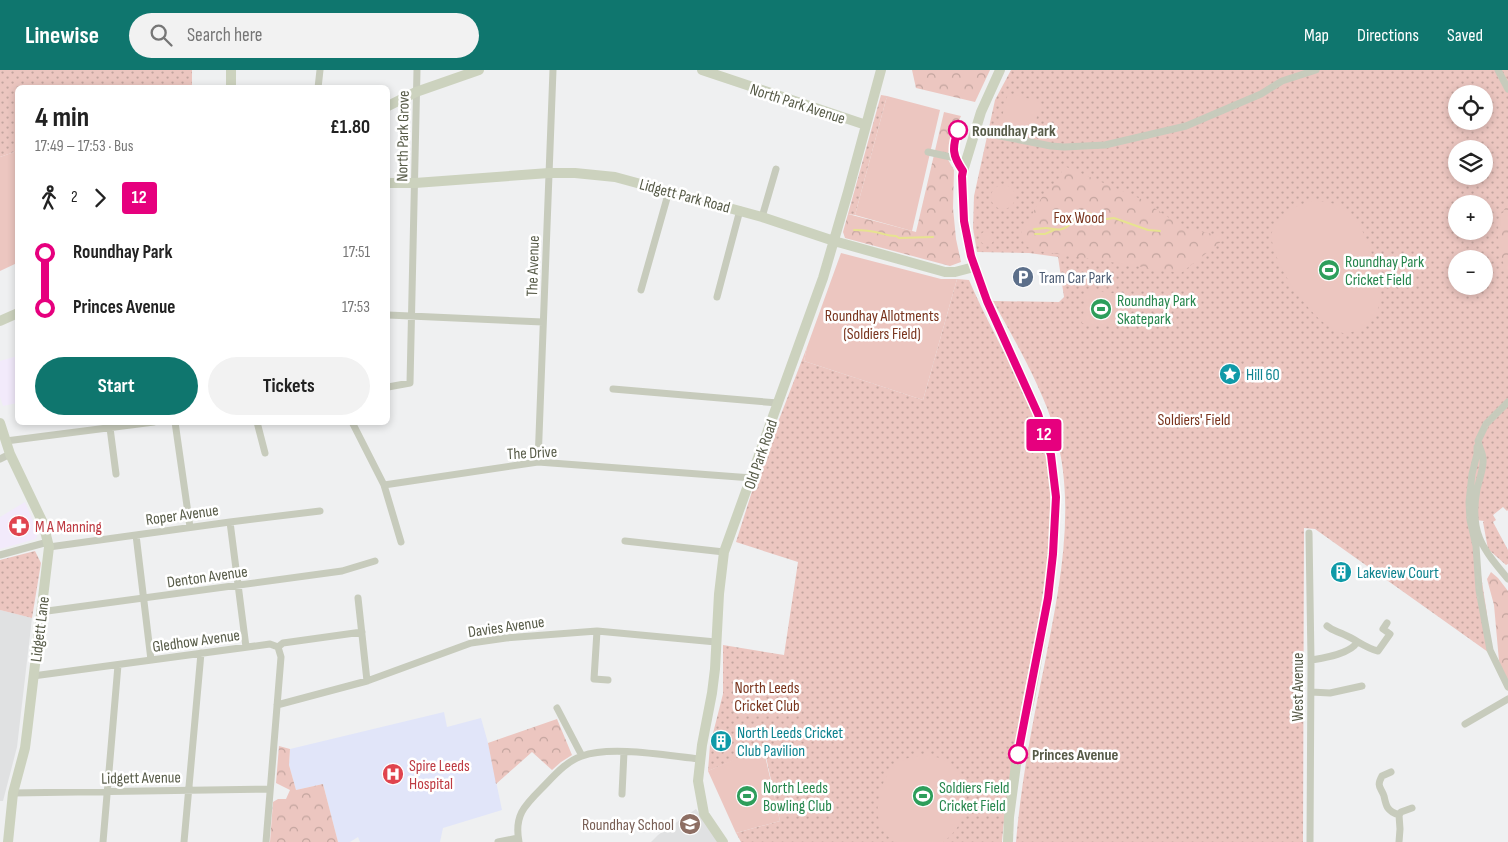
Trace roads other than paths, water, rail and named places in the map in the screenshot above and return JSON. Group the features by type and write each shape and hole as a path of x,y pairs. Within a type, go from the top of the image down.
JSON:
{"street":[{"path":"231,70 231,85"},
{"path":"318,85 320,70"},
{"name":"North Park Grove","path":"390,387 410,383 417,70"},
{"path":"390,105 416,92 479,70"},
{"name":"The Avenue","path":"538,462 553,70"},
{"name":"North Park Avenue","path":"702,70 866,125"},
{"name":"Old Park Road","path":"723,842 708,821 702,806 698,781 712,693 724,552 822,278 882,70"},
{"path":"1000,70 981,112 962,176 964,221 974,267 993,316 1038,414 1051,455 1056,497 1053,554 1048,598 1030,698 1018,750 1009,817 1008,842"},
{"path":"975,130 1051,146 1105,145 1186,126 1261,94 1282,81 1316,70"},
{"path":"1498,70 1508,89"},
{"path":"928,152 955,158"},
{"path":"762,216 776,169"},
{"name":"Lidgett Park Road","path":"390,183 415,184 549,173 600,174 762,216 834,241 945,272 955,272 974,267"},
{"path":"641,290 669,191"},
{"path":"717,297 740,210"},
{"path":"0,321 15,314"},
{"path":"390,315 543,322"},
{"path":"613,389 778,403"},
{"path":"1508,402 1486,424 1478,441 1484,460 1477,491 1474,519 1476,531 1483,546 1508,579"},
{"name":"Lidgett Lane","path":"0,423 10,454 43,523 49,555 40,612 25,748 13,794 5,815 8,842"},
{"path":"175,425 190,527"},
{"path":"258,425 265,453"},
{"path":"354,425 384,485 401,542"},
{"path":"6,441 111,426 116,474"},
{"path":"1477,447 1470,492 1470,520 1476,546 1480,590 1490,650 1508,687"},
{"path":"0,459 10,454"},
{"name":"The Drive","path":"384,485 538,462 752,478"},
{"name":"Roper Avenue","path":"0,555 48,544 136,535 320,511"},
{"path":"230,522 246,647"},
{"name":"West Avenue","path":"1309,533 1311,660 1310,842"},
{"path":"136,535 151,660"},
{"path":"625,541 724,552"},
{"name":"Denton Avenue","path":"40,612 342,571 376,561"},
{"path":"358,598 367,681"},
{"path":"1327,626 1369,649 1378,650 1390,634 1382,629 1387,623"},
{"path":"597,630 594,679 608,680"},
{"name":"Davies Avenue","path":"277,705 367,681 471,643 597,630 716,642"},
{"name":"Gledhow Avenue","path":"33,676 270,644 278,647 283,643 362,632"},
{"path":"1311,660 1333,656 1354,646 1357,642"},
{"path":"266,842 282,657 278,647"},
{"path":"184,842 201,653"},
{"path":"103,842 118,665"},
{"path":"1311,692 1330,693 1362,686"},
{"path":"1465,724 1508,699"},
{"path":"557,708 582,756"},
{"path":"498,842 518,840 519,819 524,806 567,765 582,756 602,752 624,752 700,759"},
{"path":"622,794 624,752"},
{"path":"1391,772 1382,776 1379,787 1384,795 1386,806 1398,815"},
{"name":"Lidgett Avenue","path":"13,794 270,789"},
{"path":"1398,815 1412,808"},
{"path":"1398,815 1399,842"}],"waterway":[{"path":"1034,229 1062,229 1080,216 1089,213 1099,220 1114,218 1148,230 1160,231"},
{"path":"854,230 864,230 899,238 933,237"},
{"path":"1035,234 1045,234 1054,230"}],"place":[{"name":"Roundhay Park","path":"958,130"},
{"name":"Roundhay Park Cricket Field","path":"1329,270"},
{"name":"Tram Car Park","path":"1023,277"},
{"name":"Roundhay Park Skatepark","path":"1101,309"},
{"name":"Hill 60","path":"1230,374"},
{"name":"M A Manning","path":"19,526"},
{"name":"Lakeview Court","path":"1341,572"},
{"name":"North Leeds Cricket Club Pavilion","path":"721,741"},
{"name":"Princes Avenue","path":"1018,754"},
{"name":"Spire Leeds Hospital","path":"393,774"},
{"name":"North Leeds Bowling Club","path":"747,796"},
{"name":"Soldiers Field Cricket Field","path":"923,796"},
{"name":"Roundhay School","path":"690,824"}],"park label":[{"name":"Fox Wood","path":"1079,217"},
{"name":"Roundhay Allotments (Soldiers Field)","path":"882,324"},
{"name":"Soldiers' Field","path":"1194,419"},
{"name":"North Leeds Cricket Club","path":"767,696"}]}
